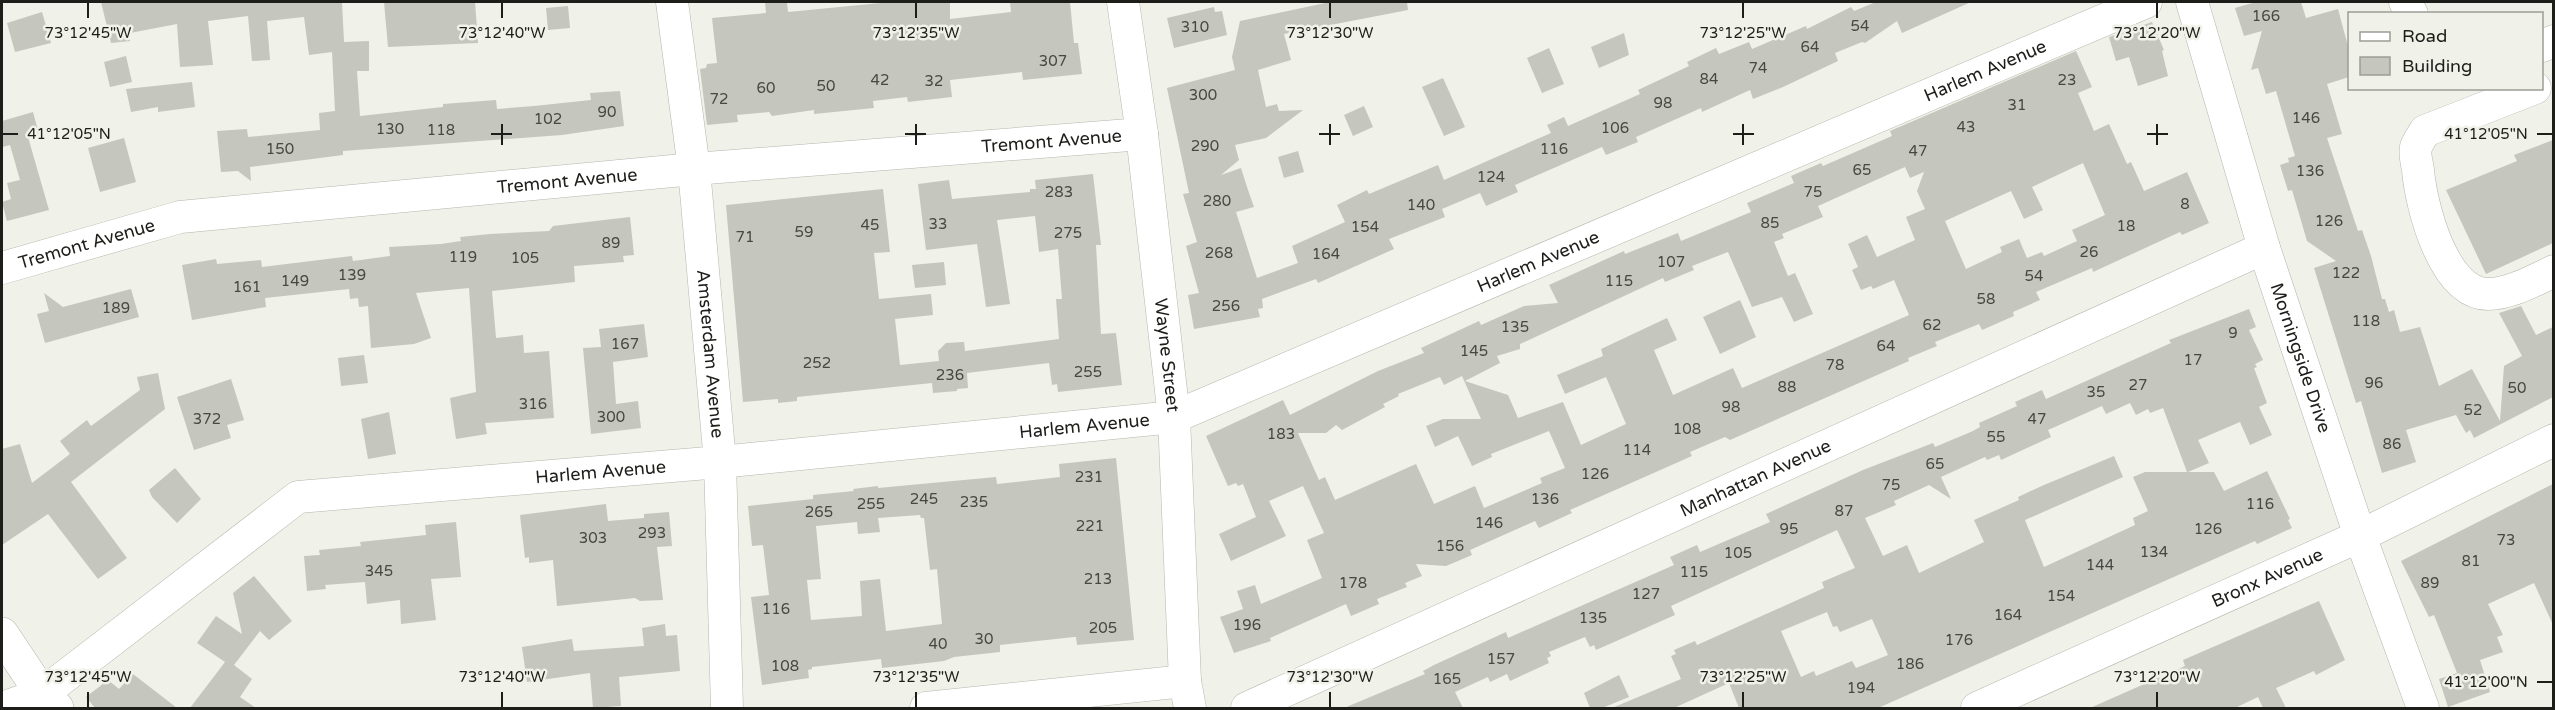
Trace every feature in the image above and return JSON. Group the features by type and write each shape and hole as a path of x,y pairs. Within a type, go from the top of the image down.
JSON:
{"main road":[{"path":"2,634 50,701"}],"street":[{"name":"Amsterdam Avenue","path":"672,2 694,169 720,462 727,708"},
{"name":"Wayne Street","path":"1123,2 1142,134 1174,417 1188,695"},
{"name":"Harlem Avenue","path":"2,708 50,701 298,497 720,462 1174,417 2146,2"},
{"name":"Morningside Drive","path":"2192,2 2264,249 2360,536 2423,708"},
{"path":"2530,90 2425,131 2415,149 2420,191 2435,241 2453,273 2467,288 2488,294 2525,284 2553,271"},
{"name":"Tremont Avenue","path":"2,268 180,217 694,169 1142,134"},
{"name":"Manhattan Avenue","path":"1247,708 2264,249"},
{"name":"Bronx Avenue","path":"1977,708 2360,536 2553,440"},
{"path":"926,708 1188,695"}],"building":[{"path":"101,2 342,2 344,42 369,41 369,71 357,71 360,116 443,107 443,104 496,100 497,109 534,106 591,100 590,93 620,91 624,126 562,135 343,151 343,155 250,167 251,181 238,171 221,172 217,131 247,129 248,137 320,130 319,113 335,111 332,52 309,55 304,17 267,21 270,60 252,61 248,16 208,21 213,65 180,67 177,24 130,33 130,41 111,43"},
{"path":"384,2 475,2 478,43 388,47"},
{"path":"765,2 787,2 788,12 891,2 950,2 950,19 1011,12 1010,2 1070,2 1074,43 1078,43 1082,74 1023,80 1022,72 950,80 952,97 908,102 907,97 873,101 874,108 814,114 814,110 772,116 769,112 737,115 738,122 707,125 700,69 706,68 707,64 717,63 712,18 766,13"},
{"path":"1330,2 1407,2 1408,10 1284,34 1291,60 1258,70 1266,107 1277,104 1279,111 1303,110 1266,138 1235,145 1239,160 1221,175 1241,168 1254,207 1236,212 1257,278 1298,263 1292,246 1345,222 1337,205 1367,190 1369,194 1438,165 1444,180 1551,133 1547,125 1564,117 1568,126 1640,94 1638,90 1689,66 1687,62 1716,48 1719,54 1749,42 1752,49 1806,26 1807,29 1851,7 1854,11 1876,2 1971,2 1902,33 1897,21 1865,43 1862,42 1835,53 1838,61 1783,87 1753,99 1750,90 1702,112 1701,108 1636,137 1638,142 1606,155 1602,147 1515,185 1518,192 1486,206 1480,193 1442,209 1445,217 1389,239 1394,249 1318,283 1316,279 1262,299 1263,308 1258,309 1260,317 1194,329 1188,295 1199,293 1186,246 1197,242 1183,194 1189,193 1167,88 1235,70 1232,57 1240,21"},
{"path":"2256,2 2301,2 2306,18 2338,9 2348,46 2348,77 2327,84 2342,134 2327,138 2358,231 2362,230 2371,256 2382,299 2385,299 2389,312 2394,310 2400,332 2420,327 2439,386 2472,369 2500,421 2504,366 2522,356 2499,313 2521,306 2536,335 2553,327 2553,397 2474,438 2470,430 2466,433 2456,415 2406,430 2416,462 2382,473 2361,401 2356,403 2314,268 2336,261 2307,241 2292,190 2288,191 2280,165 2289,162 2288,158 2295,156 2276,91 2266,94 2258,68 2251,70 2262,31 2244,36 2235,8"},
{"path":"568,6 570,28 548,30 546,8"},
{"path":"1214,7 1215,12 1222,11 1227,35 1174,48 1167,18"},
{"path":"42,12 51,43 15,52 7,23"},
{"path":"2152,22 2164,50 2162,51 2168,76 2138,86 2129,57 2116,61 2109,37"},
{"path":"1624,33 1629,55 1599,68 1591,47"},
{"path":"1549,48 1564,84 1542,93 1527,58"},
{"path":"2076,51 2092,87 2078,93 2094,131 2109,124 2127,164 2131,162 2144,191 2187,172 2209,223 2182,235 2180,232 2093,272 2092,268 2036,292 2040,300 2013,312 2014,316 1982,330 1979,324 1935,342 1937,346 1908,358 1909,361 1730,440 1725,437 1690,452 1692,456 1570,510 1572,513 1539,528 1535,521 1470,550 1472,555 1446,566 1416,564 1422,576 1405,583 1407,587 1377,599 1379,604 1351,616 1346,604 1270,638 1271,641 1234,653 1220,617 1243,609 1237,591 1255,585 1261,604 1322,578 1307,540 1324,533 1303,486 1269,501 1286,536 1231,561 1219,534 1256,517 1243,484 1238,486 1236,483 1228,486 1206,436 1283,400 1290,415 1378,371 1424,353 1421,348 1479,321 1481,325 1524,306 1558,303 1549,285 1624,251 1625,254 1678,233 1681,241 1751,212 1747,203 1794,183 1791,176 1821,163 1823,166 1892,136 1890,131","holes":["2083,163 2105,215 2072,230 2077,241 2044,256 2042,252 2027,258 2019,239 2000,247 2002,252 1966,269 1945,221 2011,191 2024,219 2043,210 2032,187","1905,167 1910,178 1924,172 1917,191 1925,209 1906,217 1915,240 1877,257 1867,235 1848,244 1858,267 1852,270 1861,290 1871,286 1873,289 1894,280 1909,315 1742,388 1733,368 1673,395 1654,350 1677,340 1667,318 1601,349 1603,356 1557,375 1565,394 1606,377 1626,424 1581,445 1563,402 1518,418 1508,395 1465,381 1500,363 1497,356 1520,349 1520,344 1663,278 1665,282 1694,270 1692,266 1728,252 1752,307 1782,297 1794,322 1813,314 1795,273 1788,276 1774,242 1784,238 1782,234 1823,217 1818,206","1462,376 1481,419 1443,419 1426,426 1435,447 1458,436 1472,466 1492,457 1491,454 1549,431 1565,468 1540,478 1542,483 1484,508 1475,486 1434,504 1416,464 1335,500 1325,477 1319,480 1298,433 1326,433 1336,425 1342,430 1385,407 1383,404 1399,396 1398,394 1440,377 1444,385"]},
{"path":"126,56 132,82 110,87 104,62"},
{"path":"1443,78 1465,127 1444,136 1422,87"},
{"path":"192,82 195,107 158,112 158,107 131,112 126,89"},
{"path":"1364,106 1373,127 1353,136 1344,115"},
{"path":"33,112 39,134 28,137 49,210 7,221 2,202 11,199 7,183 20,180 10,145 2,147 2,121"},
{"path":"124,138 136,182 100,192 88,148"},
{"path":"2553,140 2553,243 2486,274 2446,190 2517,161 2514,155"},
{"path":"1298,151 1304,172 1284,178 1278,157"},
{"path":"1093,174 1101,245 1096,245 1101,334 1116,333 1122,385 1058,392 1057,384 1052,385 1049,363 967,373 968,388 957,389 957,391 933,393 932,383 797,397 797,401 778,403 778,399 743,402 726,205 883,189 890,252 874,253 879,299 931,294 933,315 895,319 900,365 939,361 938,351 946,343 964,342 965,351 1059,339 1056,299 1062,299 1058,249 1039,252 1035,216 997,220 1010,304 986,307 977,244 926,250 918,184 949,180 952,199 1030,192 1030,189 1036,189 1035,180"},
{"path":"630,217 634,255 623,256 624,262 574,266 575,282 492,291 496,338 523,335 524,353 549,351 554,418 485,423 487,434 456,439 450,398 476,392 469,288 416,293 431,338 414,344 371,348 368,306 359,307 358,298 350,299 349,289 265,298 266,307 192,320 182,265 216,259 217,264 261,260 262,267 352,256 353,261 390,256 389,247 441,244 461,241 460,237 490,234 549,231 553,226"},
{"path":"944,262 946,285 915,288 912,265"},
{"path":"131,289 139,317 45,343 37,314 49,311 44,293 63,307"},
{"path":"1740,300 1756,337 1720,354 1703,317"},
{"path":"2249,309 2256,327 2249,330 2263,360 2255,364 2257,367 2254,368 2267,403 2259,407 2272,435 2250,445 2240,422 2198,440 2209,463 2188,472 2214,472 2224,491 2267,471 2292,528 2257,544 2255,541 1878,708 1739,708 1729,683 1674,708 1612,708 1681,679 1671,656 1676,654 1674,650 1695,641 1697,645 1824,588 1822,582 1855,568 1837,530 1671,606 1675,615 1596,650 1594,645 1590,647 1585,637 1549,652 1551,656 1547,658 1549,663 1510,681 1507,674 1490,682 1488,677 1455,692 1463,708 1344,708 1425,674 1423,671 1434,665 1506,632 1508,638 1674,565 1670,557 1697,545 1700,552 1770,522 1766,514 1863,470 1933,443 1935,447 1973,431 1980,427 1979,423 2017,406 2015,402 2042,390 2046,399 2171,343 2169,340","holes":["2130,403 2136,415 2148,409 2150,413 2163,408 2187,472 2145,472 2133,477 2148,511 2133,518 2135,525 2044,567 2025,520 2123,477 2114,456 2044,485 2018,497 2019,500 1974,520 1984,542 1919,573 1907,545 1883,556 1865,518 1896,505 1894,501 1929,485 1951,499 1941,477 1985,457 1987,460 1999,455 2001,460 2051,437 2048,430 2102,406 2106,414","1827,612 1833,627 1837,626 1840,632 1872,619 1888,655 1856,668 1852,661 1816,676 1814,671 1801,677 1781,631"]},
{"path":"644,324 648,357 613,362 616,404 638,401 641,428 591,434 583,348 601,347 599,329"},
{"path":"364,355 368,383 341,386 338,358"},
{"path":"158,373 165,409 71,482 127,558 98,579 48,514 2,545 2,449 20,444 32,483 70,454 60,441 87,420 91,426 140,390 137,377"},
{"path":"231,379 244,420 227,425 231,438 194,450 177,397"},
{"path":"389,412 396,454 368,459 361,419"},
{"path":"1116,458 1134,640 1077,645 1076,637 1074,637 1000,645 1000,652 954,657 944,661 882,668 881,659 812,667 808,670 809,678 762,685 751,597 769,595 763,545 752,546 748,506 813,499 813,495 878,486 878,488 996,477 997,484 1060,477 1059,464","holes":["920,515 924,518 930,570 937,569 942,624 886,631 880,579 860,581 862,616 811,620 807,580 821,579 816,526 857,522 858,534 880,532 878,518"]},
{"path":"175,468 201,499 177,523 152,497 149,490"},
{"path":"2553,484 2553,625 2534,583 2488,604 2503,635 2497,637 2503,652 2480,660 2490,692 2448,707 2439,679 2457,673 2434,615 2429,617 2401,561"},
{"path":"606,504 608,521 644,518 644,514 669,512 672,546 657,547 663,600 640,601 635,598 557,606 553,560 529,563 529,557 525,558 520,515"},
{"path":"456,522 461,577 431,579 436,620 401,624 400,600 367,604 365,582 325,585 326,589 307,591 304,556 320,555 319,550 361,546 360,542 426,535 425,525"},
{"path":"254,576 292,621 269,640 260,631 234,665 252,679 240,697 256,708 190,708 225,662 197,643 216,616 242,634 233,593"},
{"path":"2319,601 2345,660 2316,675 2314,671 2276,688 2286,708 2263,708 2258,697 2235,708 2090,708 2185,666 2183,660"},
{"path":"665,624 666,636 677,635 680,671 619,677 621,706 593,708 590,673 527,682 522,647 572,639 574,651 644,646 642,628"},
{"path":"133,674 177,708 95,708 86,697 108,680 119,689"},
{"path":"1619,675 1629,697 1602,708 1590,708 1584,693"}]}
